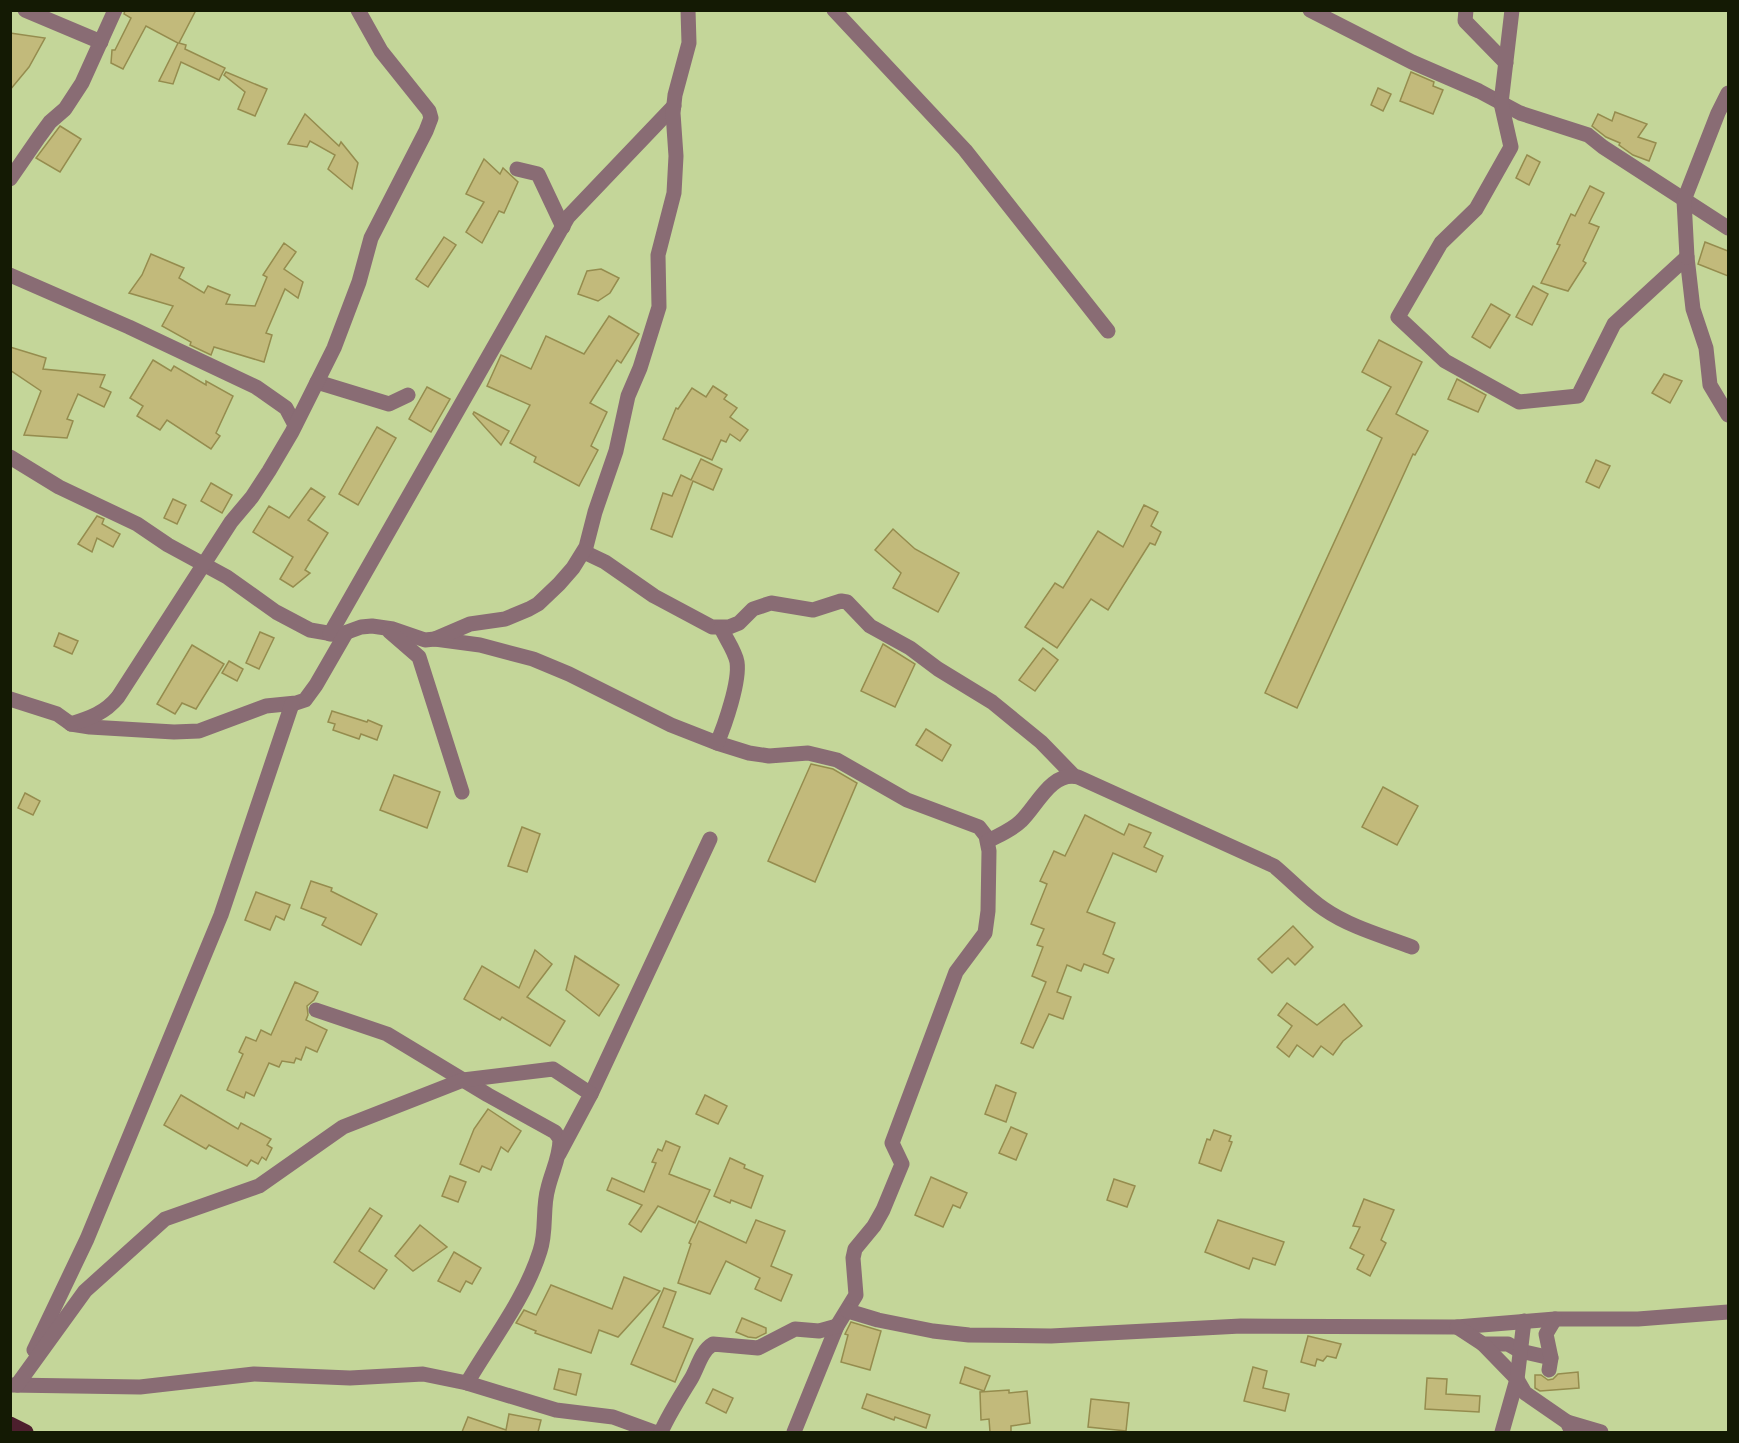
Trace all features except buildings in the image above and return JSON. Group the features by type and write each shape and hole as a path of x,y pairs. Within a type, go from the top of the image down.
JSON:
{"main road":[{"path":"10,1424 26,1432"}],"street":[{"path":"25,10 101,42"},
{"path":"10,179 39,136 73,98 114,10"},
{"path":"71,724 96,716 111,705 128,684 202,565 269,471 338,339 359,282 371,238 426,131 430,118 426,106 381,51 358,10"},
{"path":"435,639 470,624 506,618 538,604 559,584 584,552 616,451 628,396 640,368 659,307 658,255 675,185 674,106 688,43 688,10"},
{"path":"834,10 965,150 1108,331"},
{"path":"1310,10 1412,62 1538,120 1588,135 1728,228"},
{"path":"1467,10 1465,21 1506,63"},
{"path":"1512,10 1501,103 1511,147 1476,210 1441,243 1398,316 1445,361 1519,402 1578,396 1614,324 1687,257"},
{"path":"1728,93 1684,200 1693,309 1706,348 1710,385 1728,415"},
{"path":"330,634 568,218 674,106"},
{"path":"517,169 538,174 563,227"},
{"path":"10,275 129,327 256,387 286,408 295,425"},
{"path":"317,382 389,404 408,395"},
{"path":"10,458 59,487 137,524 168,545 227,577 288,619 310,630 330,634 346,633 366,626 387,629 425,640 435,639 480,645 533,659 671,725 717,743 749,753 769,756 808,753 837,760 907,800 972,823 984,831 988,841 988,911 985,933 956,972 892,1143 902,1164 883,1210 874,1226 858,1243 854,1253 857,1290 848,1311 837,1326 794,1432"},
{"path":"584,552 604,562 676,609 701,622 721,628 738,623 753,609 771,603 813,610 845,601 870,626 921,655 938,669 992,702 1041,742 1074,776 1274,866 1299,890 1326,910 1347,921 1412,947"},
{"path":"717,743 724,727 737,671 736,659 721,628"},
{"path":"387,629 419,657 462,792"},
{"path":"10,699 57,714 71,724 112,729 189,732 207,729 266,706 292,704 309,696 346,633"},
{"path":"14,1385 87,1239 221,915 292,704"},
{"path":"988,841 1016,826 1053,785 1069,776 1074,776"},
{"path":"467,1383 532,1274 541,1249 548,1188 559,1154 591,1094 710,839"},
{"path":"316,1010 387,1034 555,1132 560,1139 559,1154"},
{"path":"14,1385 85,1291 165,1220 259,1186 343,1126 463,1080 553,1069 591,1094"},
{"path":"848,1311 878,1320 933,1331 969,1335 1051,1336 1241,1326 1456,1327 1555,1319 1638,1319 1728,1312"},
{"path":"1483,1344 1508,1344 1550,1364 1546,1334 1555,1319"},
{"path":"1502,1432 1516,1379 1524,1321"},
{"path":"661,1432 702,1356 713,1344 758,1348 795,1329 819,1331 837,1326"},
{"path":"1456,1327 1483,1344 1516,1379 1525,1393 1569,1427 1601,1432"},
{"path":"14,1385 140,1387 254,1374 350,1378 423,1374 467,1383 556,1410 613,1417 654,1432"}]}
